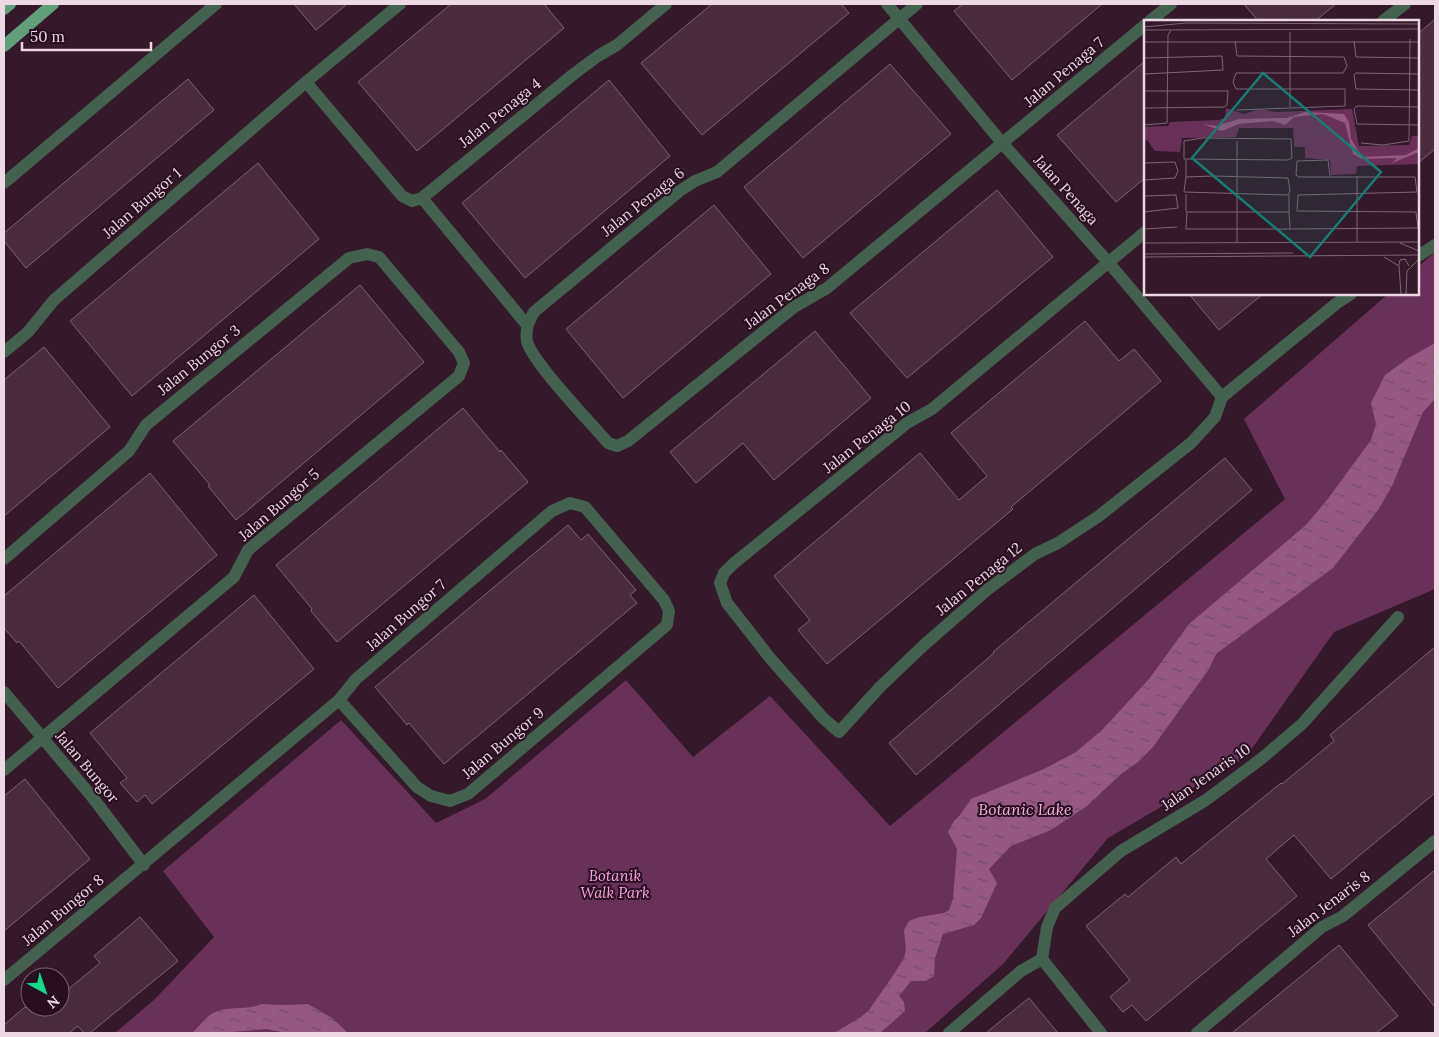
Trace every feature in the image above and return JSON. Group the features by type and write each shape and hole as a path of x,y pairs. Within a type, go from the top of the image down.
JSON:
{"main road":[{"path":"4,9 10,4"},
{"path":"4,46 54,4"}],"street":[{"path":"4,183 216,4"},
{"name":"Jalan Bungor 1","path":"4,352 28,332 54,300 306,82 400,4"},
{"name":"Jalan Penaga 4","path":"422,198 574,73 598,56 617,46 666,4"},
{"name":"Jalan Penaga","path":"887,4 1003,144 1108,263 1222,397"},
{"name":"Jalan Penaga 6","path":"527,325 534,312 681,190 695,181 716,172 917,4"},
{"path":"1151,20 1171,4"},
{"path":"1384,20 1405,4"},
{"name":"Jalan Penaga 7","path":"1003,144 1144,27"},
{"path":"306,82 402,196 412,201 422,198 527,325"},
{"name":"Jalan Penaga 8","path":"527,325 528,342 536,358 608,443 617,446 628,441 794,307 827,288 1003,144"},
{"name":"Jalan Penaga 10","path":"770,658 727,603 720,583 724,573 907,423 932,409 1144,233"},
{"path":"1419,255 1435,245"},
{"name":"Jalan Bungor 3","path":"4,559 128,451 146,425 349,258 367,254 379,257 422,308"},
{"path":"1222,397 1337,303 1349,295"},
{"name":"Jalan Bungor 5","path":"4,770 234,577 248,550 459,376 464,363 459,352 422,308"},
{"name":"Jalan Penaga 12","path":"770,658 823,718 839,732 880,687 924,645 987,590 1036,554 1058,543 1099,516 1191,443 1215,418 1222,397"},
{"name":"Jalan Bungor 7","path":"144,864 339,700 356,678 552,511 570,503 585,507 664,600 669,611 667,625"},
{"name":"Jalan Jenaris 10","path":"1042,959 1047,927 1055,908 1121,851 1206,800 1261,759 1302,724 1398,617"},
{"name":"Jalan Bungor 9","path":"339,700 417,787 432,796 450,802 468,794 667,625"},
{"name":"Jalan Bungor","path":"4,692 93,798 144,864"},
{"name":"Jalan Jenaris 8","path":"1197,1033 1322,927 1343,916 1435,841"},
{"name":"Jalan Bungor 8","path":"4,980 144,864"},
{"path":"949,1033 1021,971 1042,959 1101,1033"}],"green space":[{"name":"Botanik Walk Park","path":"1435,252 1435,589 1334,632 1246,757 1108,838 1003,964 925,1033 115,1033 155,999 214,937 163,871 341,720 436,823 485,799 626,680 693,757 770,696 890,826 1285,499 1244,419 1387,295 1419,295 1419,266"}],"water":[{"name":"Botanic Lake","path":"1435,343 1435,399 1423,412 1392,486 1378,510 1333,568 1216,654 1209,669 1153,747 1138,762 1121,774 1087,806 1051,830 1011,846 989,869 997,883 981,918 974,925 943,934 935,958 934,976 926,981 911,981 899,996 904,1002 905,1011 880,1033 834,1033 869,1010 892,977 904,958 906,950 904,930 909,921 944,913 949,910 953,899 957,849 948,832 971,799 1044,769 1076,752 1103,729 1149,679 1189,624 1306,525 1371,440 1376,424 1371,403 1385,375 1407,359"},
{"path":"261,1004 308,1004 332,1018 348,1033 286,1033 267,1029 228,1033 192,1033 213,1013 225,1009"}],"building":[{"path":"294,4 347,4 316,30"},
{"path":"451,4 544,4 564,28 417,151 358,82"},
{"path":"712,4 841,4 849,13 702,135 641,63"},
{"path":"963,4 1102,4 1012,80 954,11"},
{"path":"1244,4 1336,4 1316,20 1257,20"},
{"path":"1435,19 1435,149 1419,162 1419,33"},
{"path":"1144,62 1144,179 1116,202 1057,135"},
{"path":"890,64 951,134 803,258 744,187"},
{"path":"188,79 214,110 26,268 4,241 4,233"},
{"path":"609,80 670,156 525,278 462,203"},
{"path":"258,163 319,239 132,396 70,321"},
{"path":"997,190 1053,257 907,378 850,313"},
{"path":"714,205 771,274 623,398 566,329"},
{"path":"360,285 424,362 236,520 173,441"},
{"path":"1190,295 1262,295 1219,330"},
{"path":"1085,321 1119,361 1134,349 1161,381 1011,507 1013,509 827,664 798,630 810,620 774,576 920,453 959,500 987,476 951,433"},
{"path":"815,331 871,398 774,480 743,443 696,483 670,452"},
{"path":"44,347 110,427 4,516 4,380"},
{"path":"463,408 528,482 337,642 276,565"},
{"path":"1225,458 1252,490 916,775 889,743 993,652"},
{"path":"150,473 217,555 58,688 19,641 17,643 4,628 4,596"},
{"path":"568,525 581,540 588,534 636,590 630,595 637,603 444,764 409,723 407,725 375,687"},
{"path":"254,595 314,669 152,804 145,795 137,802 120,783 127,778 90,733"},
{"path":"1435,647 1435,793 1331,879 1294,835 1266,859 1297,896 1146,1021 1132,1005 1123,1012 1110,997 1130,980 1086,926 1125,894 1128,897 1176,857 1181,864 1282,784 1334,741 1330,735"},
{"path":"25,779 90,859 4,931 4,796"},
{"path":"1435,870 1435,1007 1368,925"},
{"path":"140,917 178,961 90,1033 84,1033 78,1026 69,1033 4,1033 4,1025 20,1011 20,1017 70,1017 70,988 100,963 94,956"},
{"path":"1339,945 1398,1016 1376,1033 1232,1033"},
{"path":"1029,998 1058,1033 986,1033 1003,1019"}]}
